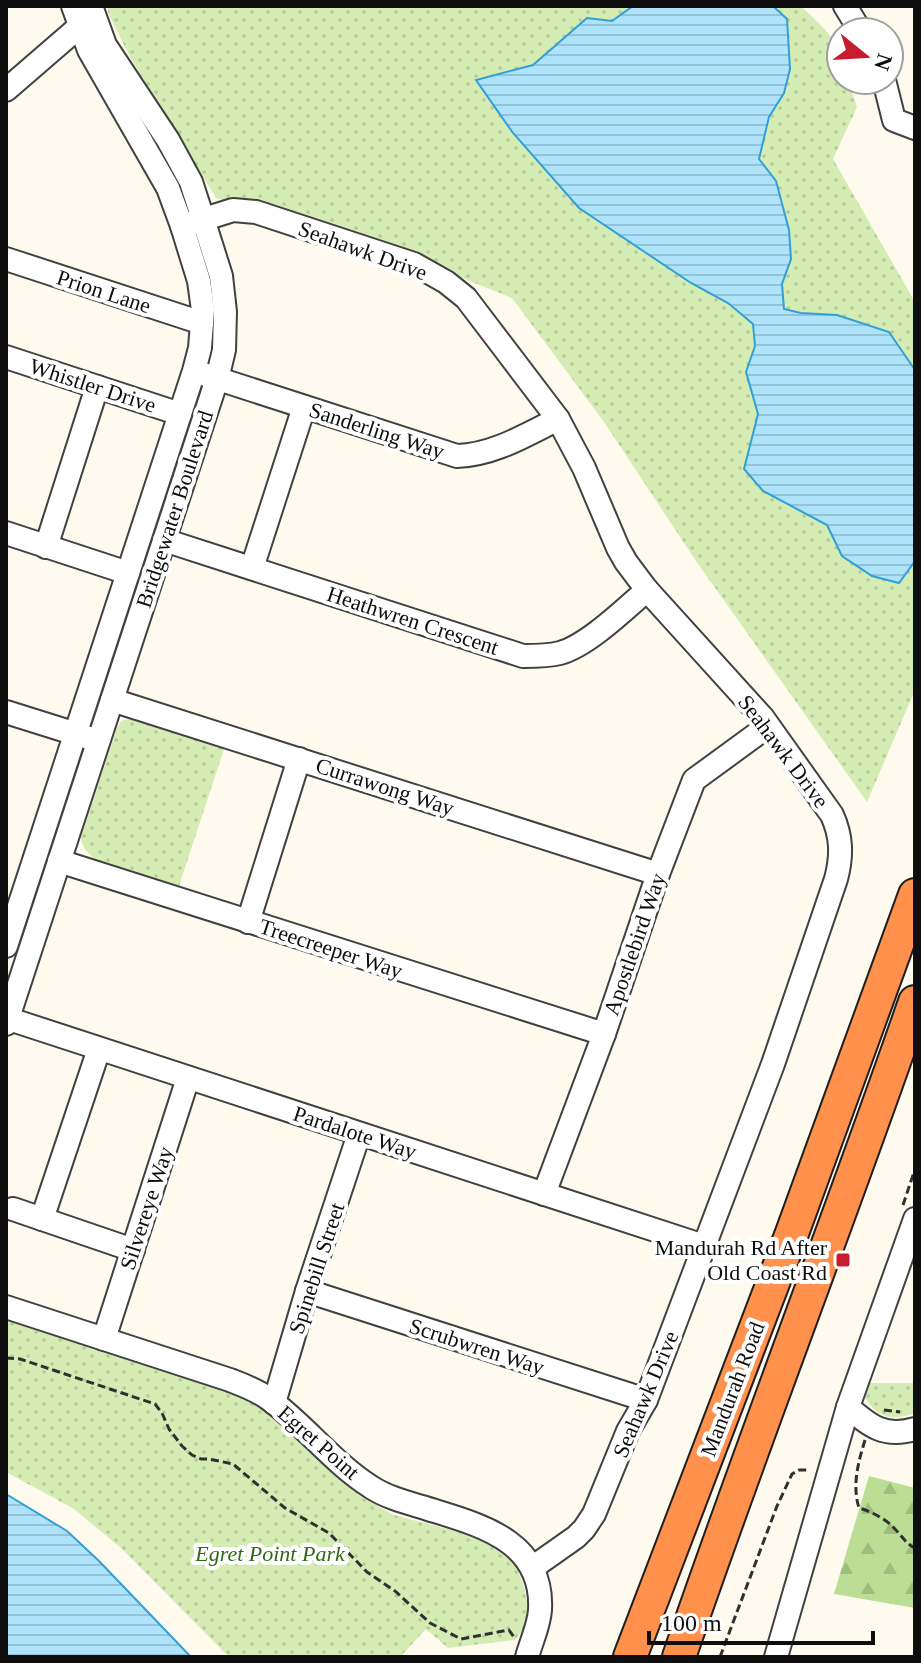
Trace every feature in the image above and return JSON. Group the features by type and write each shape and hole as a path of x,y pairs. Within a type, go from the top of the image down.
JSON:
{"highway":[{"name":"Mandurah Road","path":"630,1657 792,1233 915,895"},
{"name":"Mandurah Road","path":"679,1657 915,1002"}],"street":[{"path":"6,90 85,15"},
{"name":"Bridgewater Boulevard","path":"7,1020 224,350 225,312 221,276 193,222 168,188 89,50 85,15"},
{"path":"888,96 894,120 915,128"},
{"name":"Seahawk Drive","path":"193,222 233,210 256,212 414,264 446,282 476,310 558,419 584,468 626,562 647,590 768,726 832,815 838,828 841,850 836,879 778,1050 646,1400 628,1431 600,1502 584,1529 532,1568"},
{"name":"Bridgewater Boulevard","path":"6,946 14,893 75,734 200,348 203,310 193,222"},
{"name":"Prion Lane","path":"6,259 202,323"},
{"name":"Whistler Drive","path":"6,357 180,414"},
{"name":"Sanderling Way","path":"194,371 457,456 469,456 500,447 558,419"},
{"path":"46,547 97,387"},
{"path":"252,568 304,407"},
{"path":"6,533 128,573"},
{"name":"Heathwren Crescent","path":"164,540 523,656 540,657 575,647 647,590"},
{"name":"Currawong Way","path":"112,700 658,874"},
{"path":"6,712 99,742"},
{"name":"Apostlebird Way","path":"544,1194 694,780 768,726"},
{"path":"248,922 299,759"},
{"name":"Treecreeper Way","path":"59,861 604,1034"},
{"name":"Pardalote Way","path":"7,1020 704,1246"},
{"path":"42,1219 99,1049"},
{"name":"Silvereye Way","path":"104,1339 188,1078"},
{"name":"Spinebill Street","path":"274,1403 359,1134"},
{"path":"13,1209 133,1250"},
{"path":"776,1657 848,1407 915,1219"},
{"name":"Scrubwren Way","path":"307,1291 646,1400"},
{"name":"Egret Point","path":"6,1307 252,1389 274,1403 371,1488 482,1526 512,1545 532,1568"},
{"path":"848,1407 869,1425 888,1432 915,1429"},
{"path":"523,1650 540,1611 539,1590 532,1568"}],"path":[{"path":"6,1358 20,1359 155,1404 169,1429 192,1455 233,1464 285,1508 329,1533 367,1572 395,1591 430,1623 461,1639 509,1630 523,1650"},
{"path":"869,1425 857,1470 855,1494 859,1508 888,1522 909,1546 915,1548"},
{"path":"720,1657 792,1474 799,1470 828,1474"}],"green space":[{"path":"107,6 801,6 825,30 825,96 853,96 857,107 833,159 915,302 915,690 867,802 696,561 604,422 512,298 410,257 216,198 131,59"},
{"path":"134,717 225,746 179,886 95,859 85,850 82,841 117,728 121,721"},
{"name":"Egret Point Park","path":"6,1316 233,1390 266,1409 358,1495 394,1515 482,1538 501,1551 517,1568 528,1607 525,1627 515,1640 448,1648 426,1629 400,1657 229,1657 121,1548 74,1509 6,1472"},
{"path":"868,1383 915,1383 915,1413 900,1417 881,1414 865,1398"},
{"path":"869,1476 915,1488 915,1608 834,1594"}],"water":[{"path":"633,6 773,6 787,19 790,69 784,93 769,117 759,159 776,181 789,230 791,259 782,284 784,309 837,315 889,332 915,370 915,561 899,583 872,576 842,556 827,525 763,491 744,469 758,414 746,372 755,346 753,324 728,303 691,283 579,208 513,133 476,80 533,65 587,18 612,21"},
{"path":"6,1494 67,1531 191,1657 6,1657"}],"place":[{"name":"Mandurah Rd After Old Coast Rd","path":"843,1260"}]}
